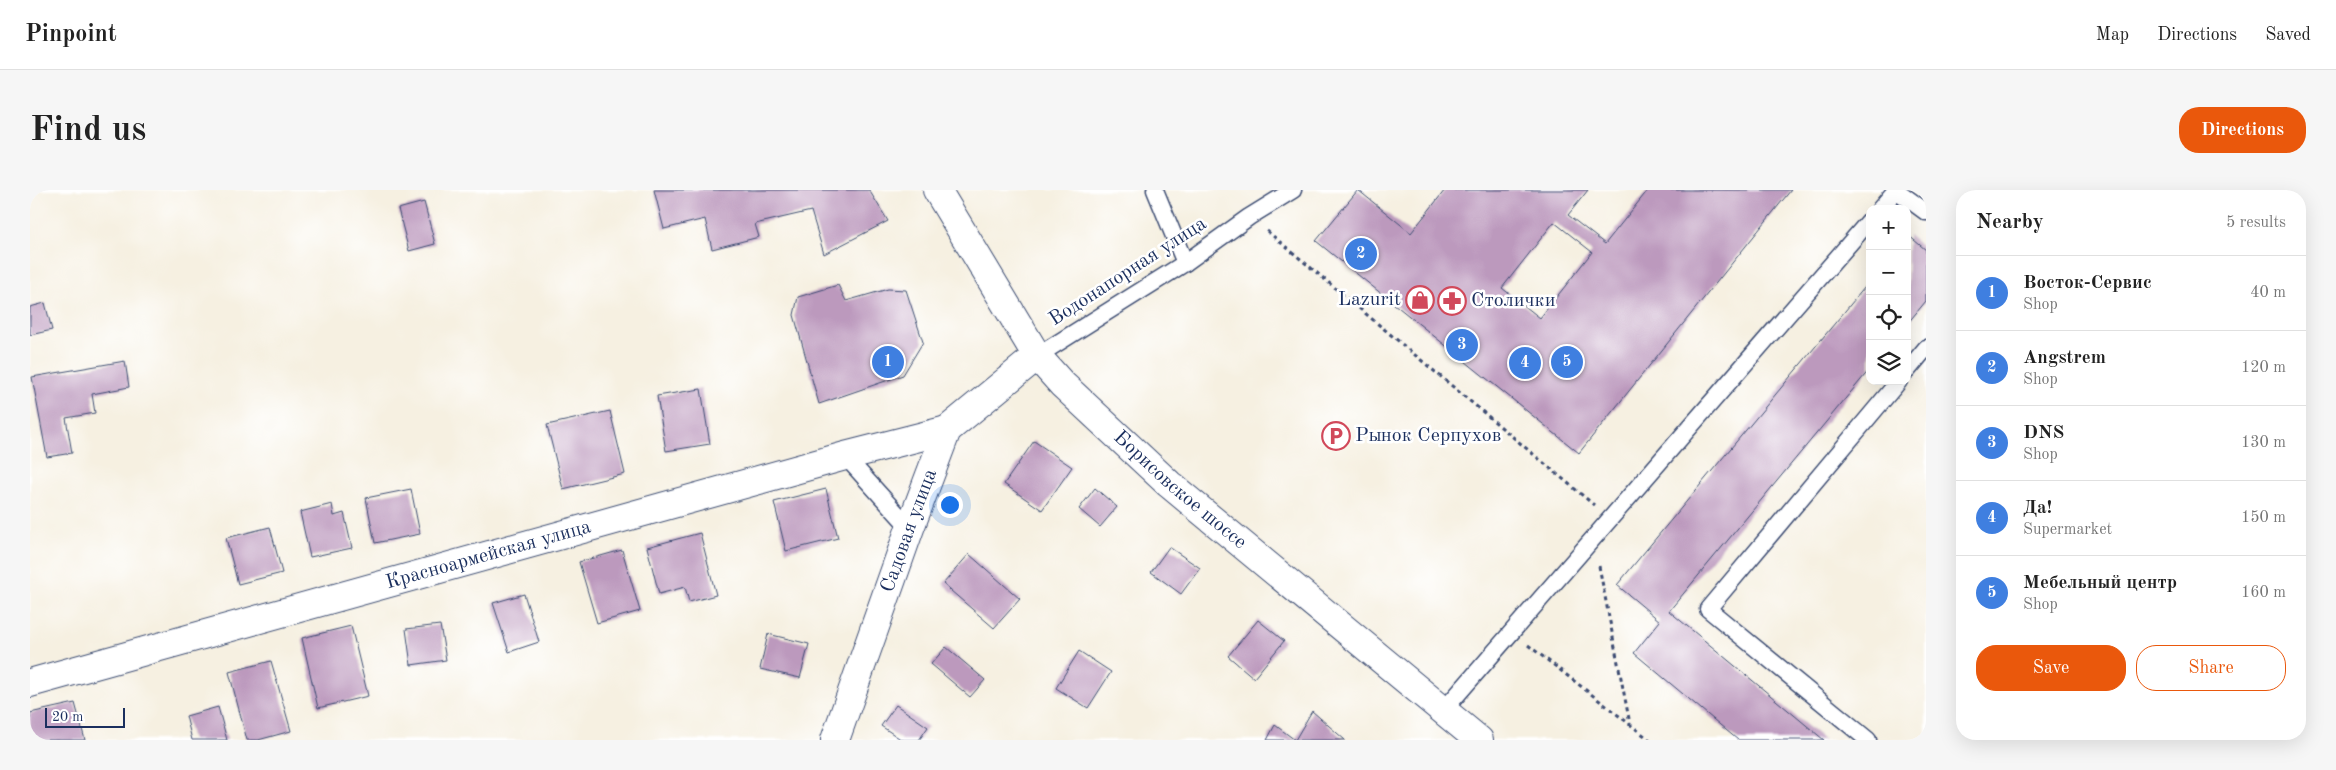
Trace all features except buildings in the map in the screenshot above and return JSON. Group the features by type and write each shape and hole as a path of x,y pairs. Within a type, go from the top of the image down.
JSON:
{"street":[{"name":"Борисовское шоссе","path":"937,190 1037,356 1062,384 1169,484 1479,740"},
{"name":"Садовая улица","path":"835,740 947,430 1037,356"},
{"name":"Красноармейская улица","path":"30,683 845,456 947,430"}],"lane":[{"path":"1155,190 1185,263"},
{"name":"Водонапорная улица","path":"1037,356 1185,263 1249,217 1293,190"},
{"path":"1883,205 1896,190 1926,212"},
{"path":"1444,711 1866,225"},
{"path":"1911,366 1926,348"},
{"path":"1868,740 1708,609 1896,385"},
{"path":"845,456 910,528"}],"path":[{"path":"1249,217 1610,519"},
{"path":"1593,539 1630,724"},
{"path":"1512,632 1650,740"}],"place":[{"name":"Angstrem","path":"1361,254"},
{"name":"Lazurit","path":"1420,300"},
{"name":"Столички","path":"1452,301"},
{"name":"DNS","path":"1462,345"},
{"name":"Восток-Сервис","path":"888,362"},
{"name":"Мебельный центр","path":"1567,362"},
{"name":"Да!","path":"1525,363"},
{"name":"Рынок Серпухов","path":"1336,436"}]}
